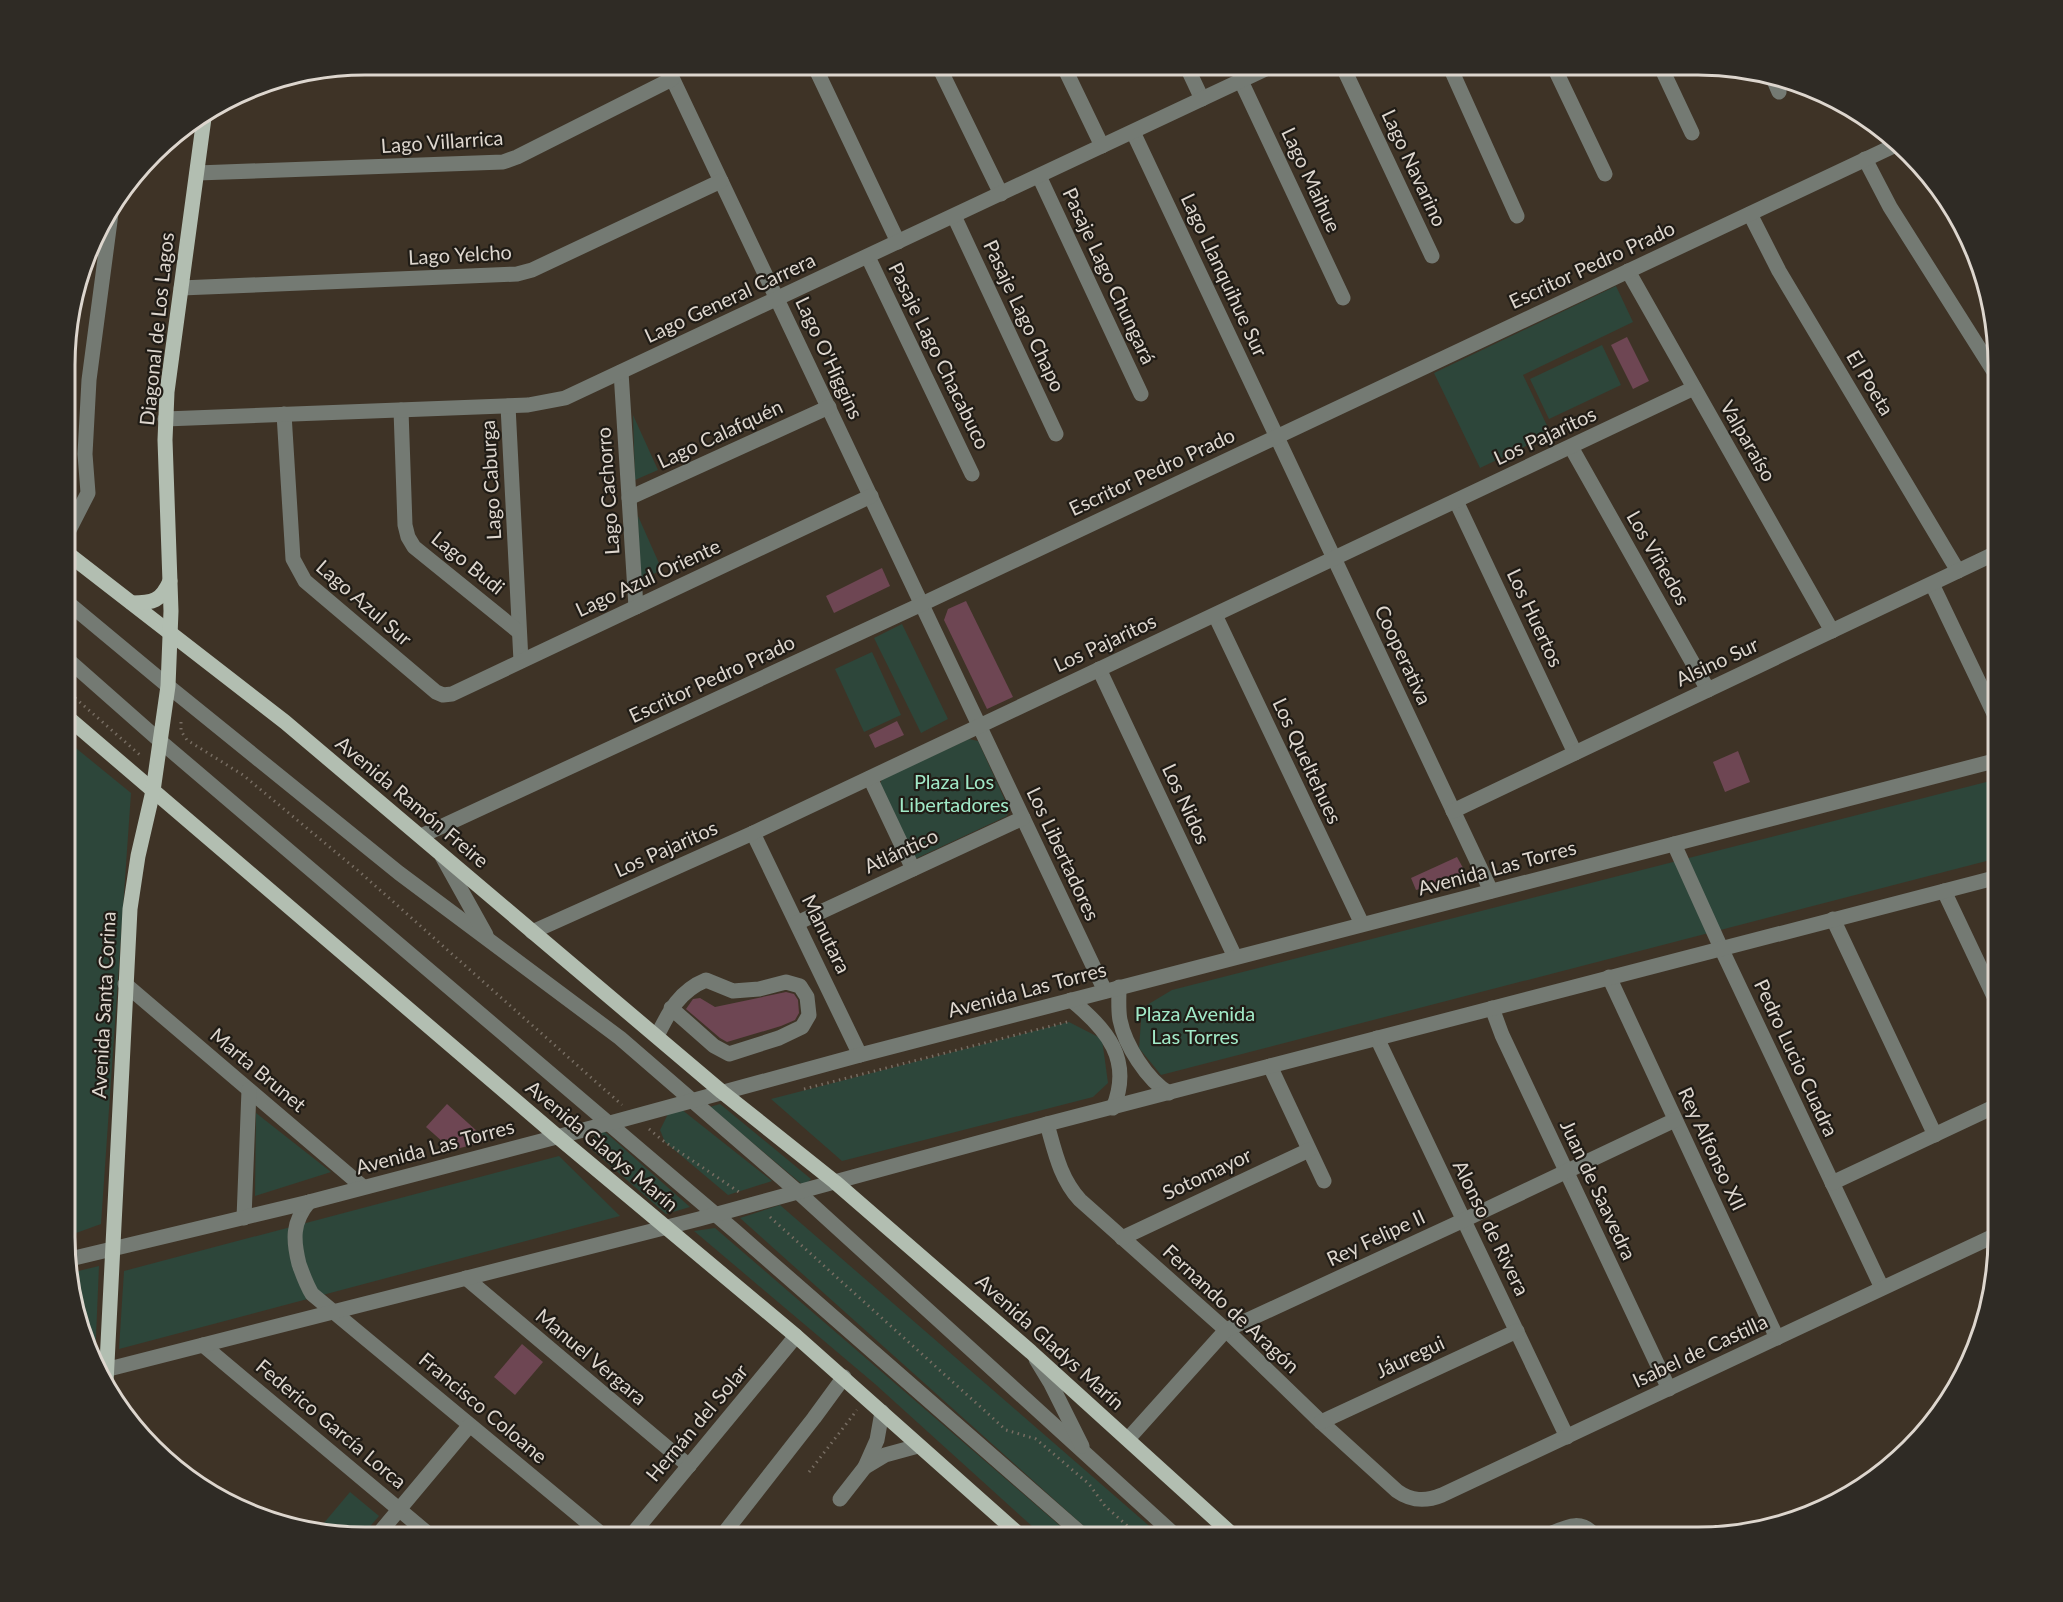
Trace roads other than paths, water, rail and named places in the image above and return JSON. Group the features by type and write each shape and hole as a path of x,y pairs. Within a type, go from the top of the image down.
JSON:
{"main road":[{"name":"Diagonal de Los Lagos","path":"171,632 165,419 170,365 203,125"},
{"name":"Avenida Ramón Freire","path":"75,559 285,722 722,1092"},
{"path":"132,603 144,603 158,599 163,595 170,581"},
{"name":"Avenida Santa Corina","path":"104,1363 113,1248 125,984 133,884 153,791 168,687 171,632"},
{"name":"Avenida Gladys Marín","path":"75,724 558,1137 844,1377 1011,1527"},
{"name":"Avenida Gladys Marín","path":"722,1092 835,1182 1031,1352 1224,1527"}],"street":[{"name":"Lago O'Higgins","path":"670,75 922,604"},
{"path":"819,75 898,242"},
{"path":"943,75 1000,194"},
{"path":"1068,75 1102,146"},
{"path":"1191,75 1202,99"},
{"name":"Lago General Carrera","path":"165,419 508,406 554,401 621,372 1253,75"},
{"name":"Lago Navarino","path":"1347,75 1432,256"},
{"path":"1454,75 1517,216"},
{"path":"1558,75 1605,174"},
{"path":"1664,75 1692,133"},
{"name":"Lago Villarrica","path":"196,173 503,162 517,158 672,79"},
{"name":"Lago Maihue","path":"1241,81 1343,298"},
{"name":"Lago Llanquihue Sur","path":"1133,132 1277,437"},
{"name":"Escritor Pedro Prado","path":"421,836 922,604 1890,148"},
{"path":"1865,159 1890,207 1988,362"},
{"name":"Pasaje Lago Chungará","path":"1039,176 1141,393"},
{"name":"Lago Yelcho","path":"181,288 517,274 532,270 721,181"},
{"name":"El Poeta","path":"1750,214 1779,271 1958,571"},
{"name":"Pasaje Lago Chapo","path":"954,216 1056,434"},
{"path":"75,518 88,493 85,454 89,380 109,230"},
{"name":"Pasaje Lago Chacabuco","path":"868,256 972,474"},
{"name":"Valparaíso","path":"1628,271 1832,631"},
{"name":"Lago Cachorro","path":"621,372 636,607"},
{"name":"Los Pajaritos","path":"532,932 870,778 1694,388"},
{"name":"Lago Caburga","path":"508,406 521,661"},
{"name":"Lago Calafquén","path":"629,498 829,407"},
{"name":"Lago Budi","path":"401,410 405,525 408,537 414,547 519,632"},
{"name":"Lago Azul Sur","path":"284,414 292,551 300,575 435,692 443,695"},
{"name":"Cooperativa","path":"1277,437 1491,891"},
{"name":"Los Viñedos","path":"1571,447 1708,690"},
{"name":"Lago Azul Oriente","path":"443,695 452,694 871,496"},
{"name":"Los Huertos","path":"1456,501 1575,753"},
{"name":"Alsino Sur","path":"1453,810 1988,557"},
{"path":"1932,584 1988,701"},
{"name":"Los Libertadores","path":"922,604 1023,818 1112,989"},
{"path":"75,609 168,687 399,873 620,1038 798,1192 1166,1527"},
{"name":"Los Queltehues","path":"1215,615 1362,924"},
{"path":"75,666 160,741 610,1123 1074,1527"},
{"name":"Los Nidos","path":"1099,669 1235,957"},
{"name":"Avenida Las Torres","path":"76,1257 309,1202 861,1054 1988,763"},
{"path":"870,778 913,869"},
{"name":"Atlántico","path":"797,923 1023,818"},
{"name":"Manutara","path":"753,832 861,1054"},
{"name":"Pedro Lucio Cuadra","path":"1674,844 1882,1288"},
{"path":"440,851 489,940"},
{"path":"109,1373 203,1345 716,1215 1047,1124 1988,880"},
{"path":"1944,891 1988,984"},
{"path":"1833,919 1935,1135"},
{"name":"Rey Alfonso XII","path":"1610,977 1777,1338"},
{"path":"657,1036 671,1008 690,987 706,980 733,991 759,989 786,982 800,986 807,997 809,1015 802,1027 780,1038 729,1054 714,1046 671,1008"},
{"name":"Marta Brunet","path":"125,984 363,1187"},
{"path":"1112,989 1126,1039 1150,1078 1169,1093"},
{"path":"1071,1000 1106,1033 1114,1050 1118,1061 1120,1084 1113,1107"},
{"name":"Juan de Saavedra","path":"1492,1008 1502,1035 1669,1389"},
{"name":"Alonso de Rivera","path":"1377,1038 1567,1437"},
{"path":"1270,1066 1324,1181"},
{"path":"244,1218 249,1090"},
{"path":"1832,1183 1988,1110"},
{"name":"Rey Felipe II","path":"1128,1439 1226,1330 1675,1120"},
{"name":"Fernando de Aragón","path":"1047,1124 1061,1172 1080,1200 1226,1330 1396,1491 1419,1500"},
{"name":"Sotomayor","path":"1122,1238 1309,1150"},
{"name":"Francisco Coloane","path":"309,1202 296,1225 296,1250 307,1286 319,1301 593,1527"},
{"name":"Isabel de Castilla","path":"1419,1500 1442,1495 1988,1239"},
{"name":"Manuel Vergara","path":"466,1278 689,1466"},
{"name":"Jáuregui","path":"1321,1422 1517,1331"},
{"name":"Hernán del Solar","path":"638,1527 796,1336"},
{"name":"Federico García Lorca","path":"203,1345 420,1527"},
{"path":"1031,1352 1050,1382 1086,1454"},
{"path":"729,1527 844,1377"},
{"path":"840,1499 865,1467 877,1440 882,1412"},
{"path":"384,1527 469,1426"},
{"path":"865,1467 885,1455 918,1446"},
{"path":"1567,1527 1574,1524 1586,1527"}],"park label":[{"name":"Plaza Los Libertadores","path":"954,794"},
{"name":"Plaza Avenida Las Torres","path":"1195,1026"}]}
